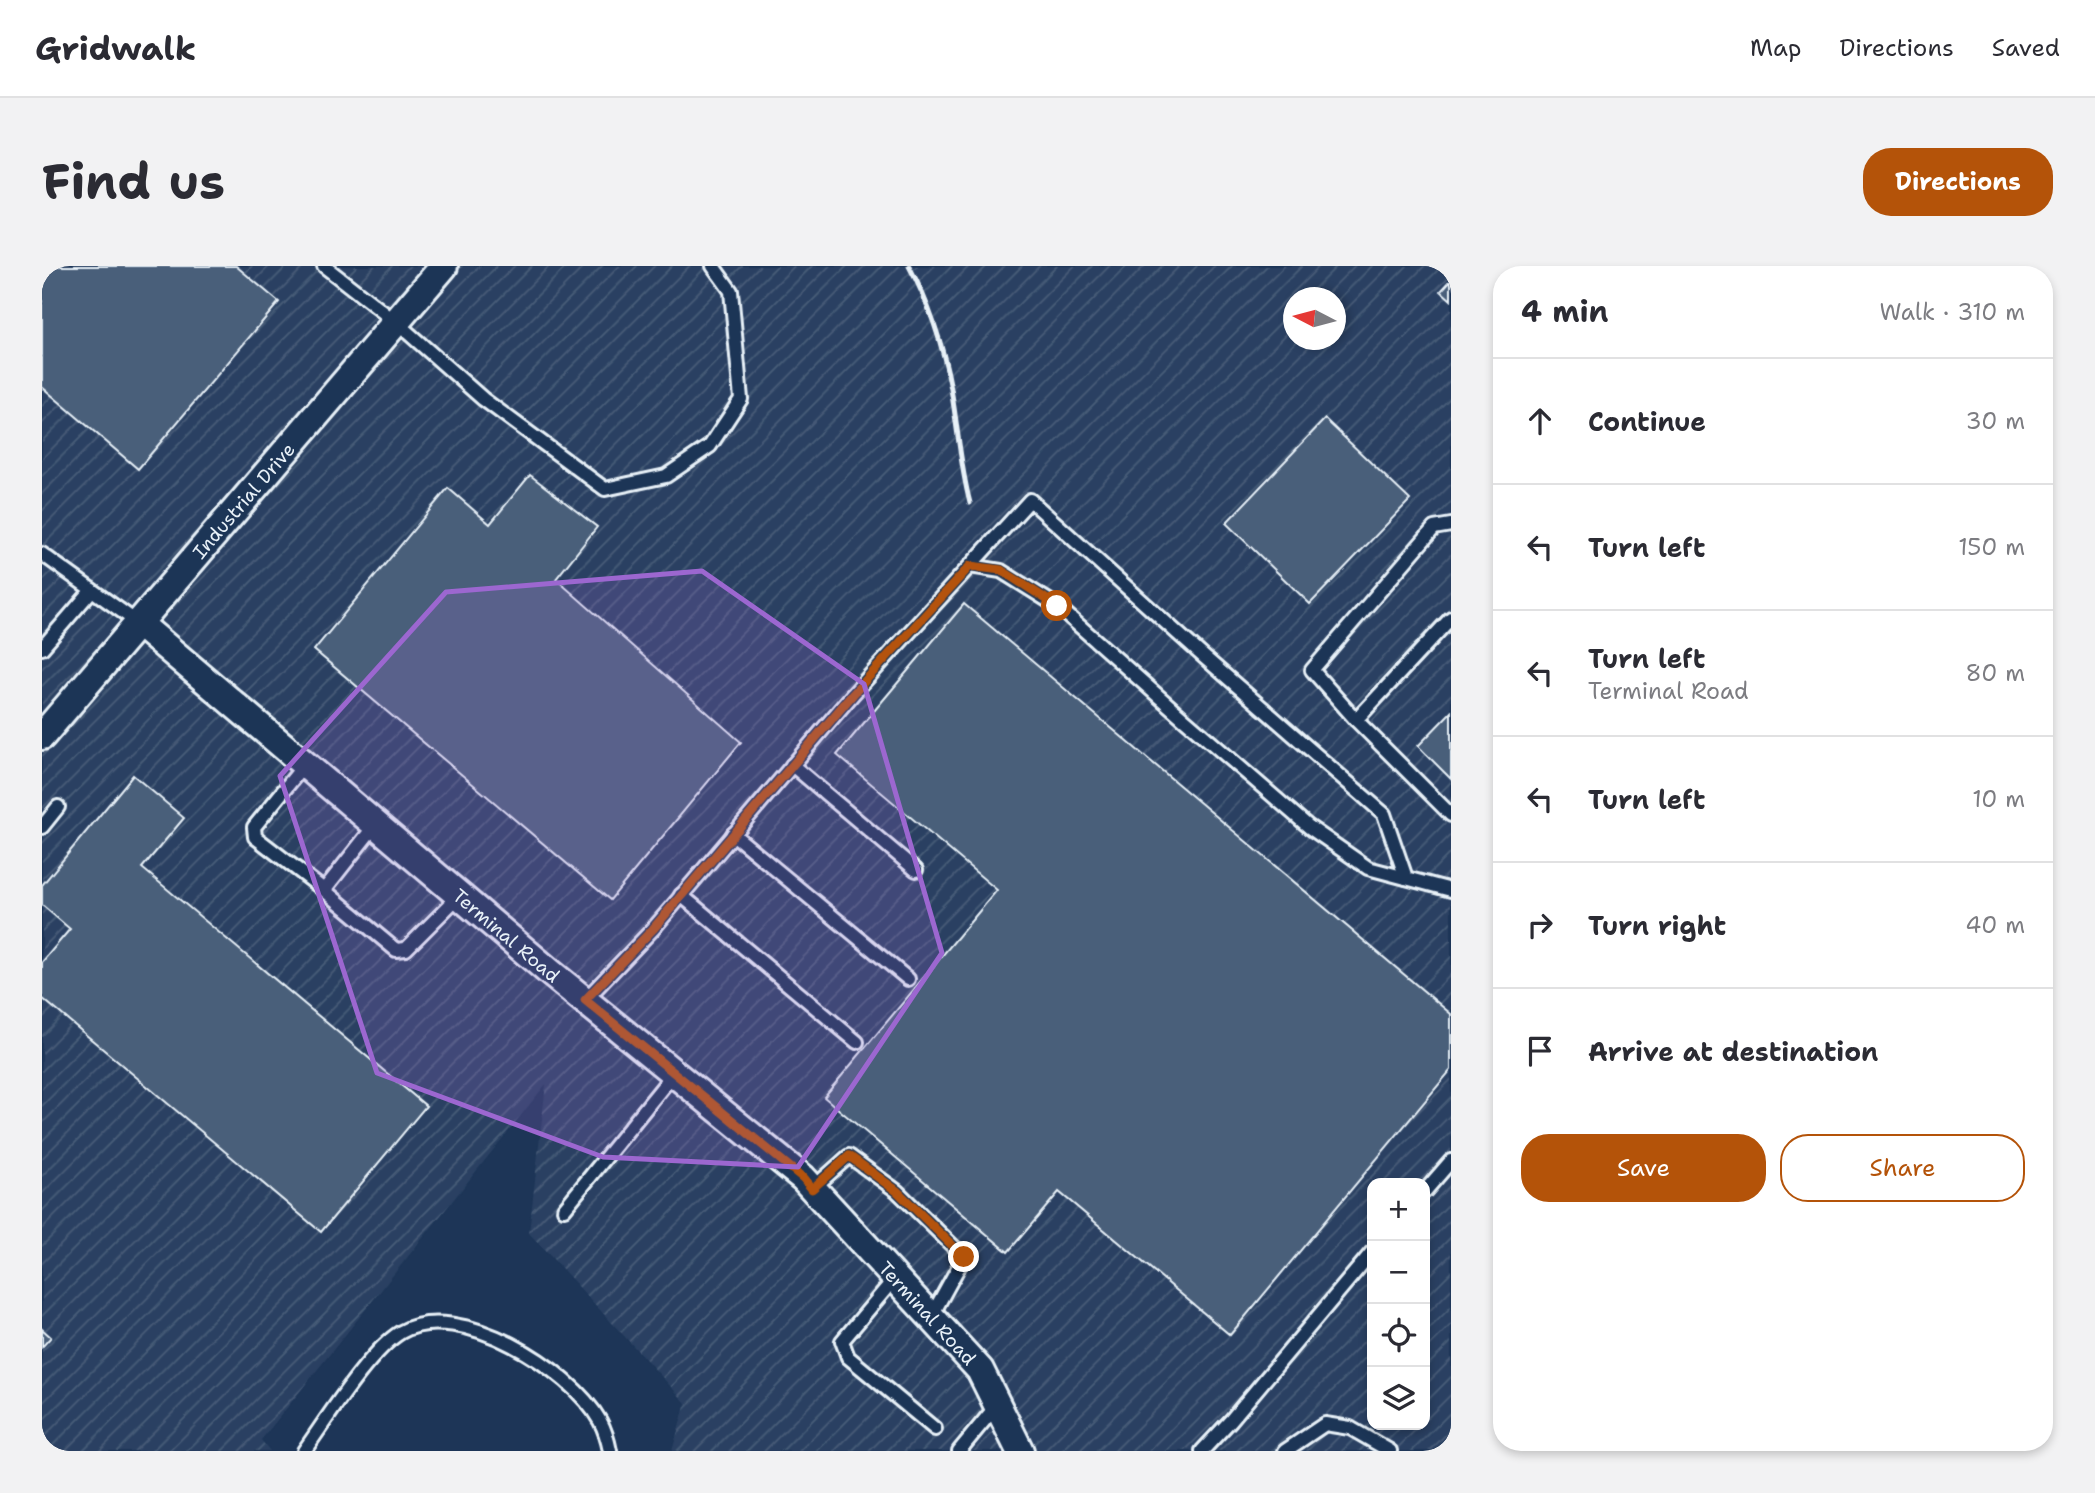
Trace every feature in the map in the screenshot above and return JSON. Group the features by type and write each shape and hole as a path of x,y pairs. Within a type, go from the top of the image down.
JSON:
{"street":[{"name":"Industrial Drive","path":"42,736 444,266"},
{"name":"Terminal Road","path":"138,623 585,1000 803,1178 981,1370 1020,1451"}],"lane":[{"path":"324,266 397,323 483,399 605,489 666,476 710,446 741,399 731,291 713,266"},
{"path":"585,1000 681,895 853,694 1030,500 1384,814 1406,878"},
{"path":"1451,525 1434,528 1312,670 1356,720 1451,815"},
{"path":"42,554 138,623"},
{"path":"970,566 1001,570 1057,606 1309,827 1368,868 1451,890"},
{"path":"42,648 92,590"},
{"path":"1356,720 1451,618"},
{"path":"304,764 254,827 255,837 396,950 406,949 460,895"},
{"path":"792,765 916,870"},
{"path":"42,827 58,807"},
{"path":"324,890 376,824"},
{"path":"733,834 908,979"},
{"path":"681,895 857,1042"},
{"path":"564,1209 674,1073"},
{"path":"812,1189 849,1156 897,1191 964,1257 931,1317"},
{"path":"1430,1185 1451,1161"},
{"path":"1202,1451 1367,1258"},
{"path":"895,1278 842,1341 848,1357 935,1429"},
{"path":"304,1451 379,1349 401,1332 419,1325 449,1324 481,1332 513,1345 552,1370 594,1410 610,1451"},
{"path":"959,1451 997,1405"},
{"path":"1284,1451 1325,1424 1350,1428 1390,1451"}],"highlighted area":[{"path":"702,571 864,684 942,953 798,1167 603,1157 377,1073 280,776 446,592"}],"shaded area":[{"path":"42,266 1451,266 1451,1451 672,1451 686,1403 529,1233 546,1084 261,1440 270,1451 42,1451"}],"building":[{"path":"42,266 236,266 279,302 138,469 42,387"},
{"path":"1451,280 1451,300 1441,291"},
{"path":"1325,419 1410,500 1310,604 1226,523"},
{"path":"530,475 597,527 556,579 741,742 610,900 314,650 448,488 490,524"},
{"path":"964,604 1451,1014 1451,1070 1230,1335 1059,1192 1008,1252 824,1097 997,890 837,755"},
{"path":"1451,712 1451,779 1418,746"},
{"path":"133,775 184,818 142,868 426,1106 321,1232 42,998 42,962 70,929 42,905 42,885"},
{"path":"42,1329 51,1337 42,1347"}],"railway":[{"path":"909,266 929,310 944,357 970,503"}],"route":[{"path":"964,1257 897,1191 849,1156 812,1189 803,1178 585,1000 653,929 853,694 970,566 1001,570 1057,606"}]}
